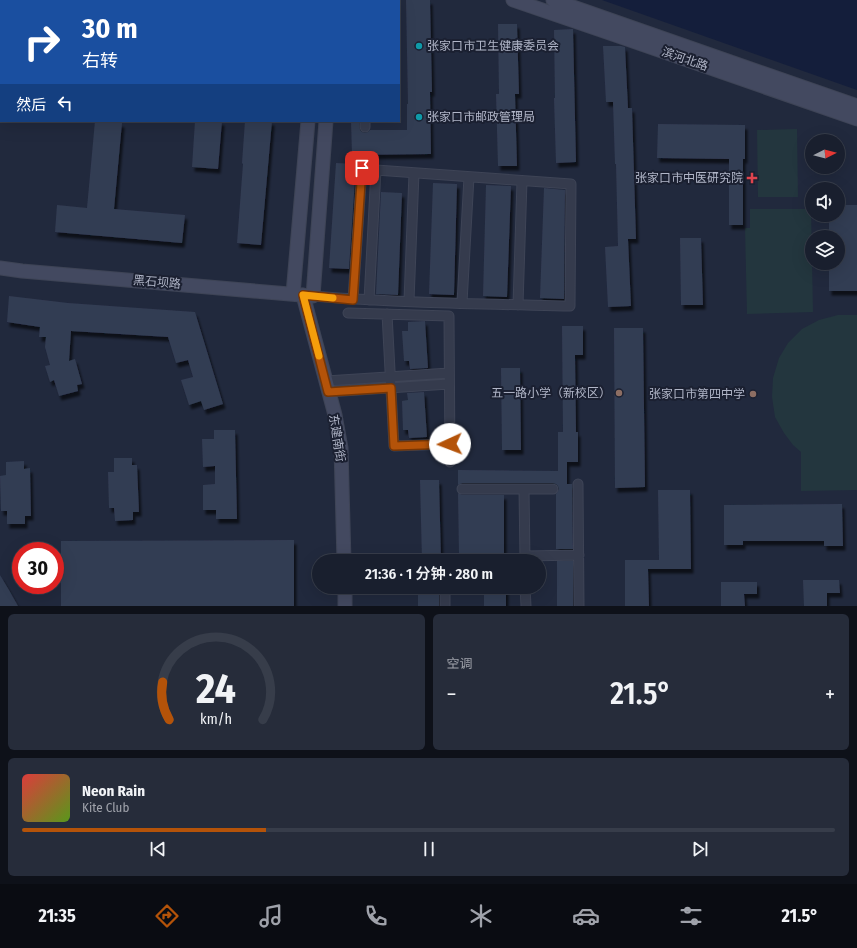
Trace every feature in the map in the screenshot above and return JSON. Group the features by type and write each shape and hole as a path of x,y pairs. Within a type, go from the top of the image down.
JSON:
{"street":[{"name":"滨河北路","path":"513,0 857,119"},
{"name":"滨河北路","path":"553,0 857,106"},
{"name":"东建南街","path":"308,122 303,295 335,416 341,448 344,554"},
{"name":"东建南街","path":"303,295 326,122"},
{"path":"353,300 362,168"},
{"path":"303,295 353,300 570,306 571,184 376,170 369,300"},
{"path":"409,301 414,173"},
{"path":"462,303 469,177"},
{"path":"518,305 522,181"},
{"name":"黑石坝路","path":"0,268 303,295"},
{"path":"348,313 449,316 450,462"},
{"path":"387,314 394,446 450,444"},
{"path":"327,386 390,377 449,373"},
{"path":"327,386 391,388 449,384"},
{"path":"578,484 579,606"},
{"path":"462,489 553,489"},
{"path":"524,489 525,554"},
{"path":"546,557 579,555"},
{"path":"345,594 345,606"},
{"path":"445,594 445,606"},
{"path":"525,594 526,606"}],"shaded area":[{"path":"797,129 798,197 758,197 757,130"},
{"path":"750,209 805,209 805,222 811,222 811,230 805,230 805,270 812,270 813,312 747,314 745,228 750,228"},
{"path":"838,315 857,315 857,490 801,491 801,452 793,445 784,433 775,417 772,397 773,378 779,358 788,343 802,329 819,320"}],"water":[{"path":"602,0 857,0 857,90"}],"building":[{"path":"406,0 430,0 432,92 430,92 431,154 352,155 351,122 359,122 360,130 365,133 370,130 407,130"},
{"path":"498,24 517,24 519,94 515,94 517,166 498,166 496,94 499,94"},
{"path":"573,29 576,162 556,163 554,30"},
{"path":"603,46 625,47 628,108 632,108 636,239 628,239 631,306 608,307 605,247 618,246 613,102 606,102"},
{"path":"95,122 122,123 114,209 185,215 182,243 55,232 57,205 87,208"},
{"path":"195,122 222,122 218,169 192,167"},
{"path":"245,122 272,122 261,245 237,243"},
{"path":"658,124 745,125 745,159 743,159 743,225 729,225 729,159 657,158"},
{"path":"336,163 356,164 349,269 329,268"},
{"path":"433,183 457,184 454,295 429,294"},
{"path":"486,185 511,186 507,297 483,296"},
{"path":"544,188 565,190 564,299 540,298"},
{"path":"381,192 402,193 398,295 376,294"},
{"path":"845,205 857,205 857,291 829,291 829,270 845,270 845,230 829,230 829,222 845,222"},
{"path":"680,238 701,238 703,305 681,305"},
{"path":"9,296 68,303 195,312 223,404 204,410 201,401 189,405 181,380 193,377 188,360 176,363 168,337 71,331 69,361 75,359 82,384 77,385 78,391 59,396 54,380 50,382 45,366 50,365 45,347 46,337 39,337 40,327 7,322"},
{"path":"425,321 428,368 410,369 409,361 404,361 402,331 408,331 408,322"},
{"path":"562,326 583,326 583,355 575,355 578,462 567,462 567,484 572,484 573,549 556,549 556,494 559,489 556,484 462,483 458,485 458,470 558,471 558,432 563,432"},
{"path":"614,328 643,328 645,487 615,488"},
{"path":"501,368 520,368 521,450 502,450"},
{"path":"424,392 427,437 409,438 408,430 403,430 402,401 408,400 407,393"},
{"path":"214,430 235,430 237,519 216,519 216,510 203,510 203,485 215,484 215,466 203,467 202,439 214,439"},
{"path":"114,458 132,458 132,465 137,465 139,512 133,512 133,520 115,521 114,508 109,508 108,472 114,472"},
{"path":"24,461 24,469 30,468 31,516 25,516 25,524 7,524 7,511 1,511 0,476 6,475 6,462"},
{"path":"420,480 439,480 441,554 422,554"},
{"path":"658,490 690,490 691,569 648,569 649,606 625,606 625,560 659,560"},
{"path":"458,493 462,495 504,495 504,554 459,554"},
{"path":"842,504 843,546 824,546 824,541 743,541 743,545 724,545 724,505"},
{"path":"294,540 294,606 61,606 61,594 64,594 64,542 61,541"},
{"path":"557,561 573,561 573,606 557,606"},
{"path":"0,575 9,590 18,606 0,606"},
{"path":"803,580 839,580 840,593 827,593 827,606 804,606"},
{"path":"721,582 757,582 757,594 744,594 745,606 721,606"},
{"path":"418,594 439,594 439,606 418,606"},
{"path":"484,594 506,594 506,606 484,606"}],"slow traffic":[{"path":"319,356 303,295 333,298"}],"place":[{"name":"张家口市卫生健康委员会","path":"419,46"},
{"name":"张家口市邮政管理局","path":"419,117"},
{"name":"张家口市中医研究院","path":"752,178"},
{"name":"五一路小学（新校区）","path":"619,393"},
{"name":"张家口市第四中学","path":"753,394"}],"route":[{"path":"362,168 353,300 303,295 328,392 391,388 394,446 450,444"}]}
